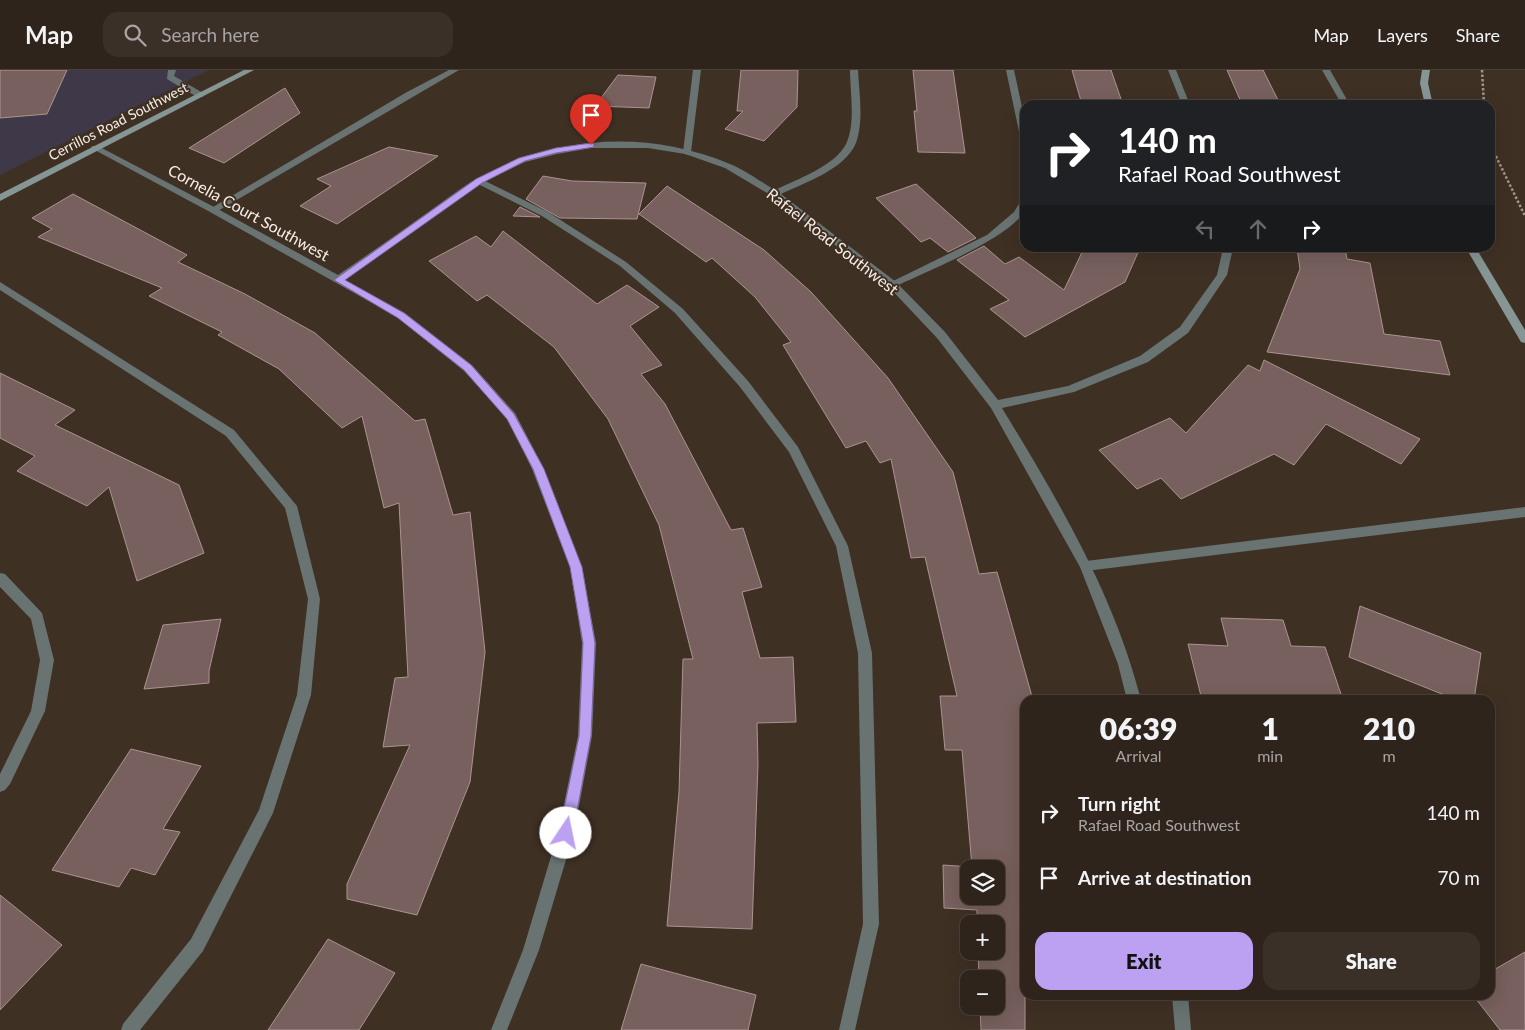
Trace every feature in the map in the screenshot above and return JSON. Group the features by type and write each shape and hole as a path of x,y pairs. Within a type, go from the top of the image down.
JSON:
{"street":[{"path":"172,70 170,76 173,80 200,95"},
{"name":"Cerrillos Road Southwest","path":"0,198 250,70"},
{"path":"213,210 410,94 455,70"},
{"path":"687,152 698,70"},
{"path":"775,194 838,160 851,143 855,112 854,70"},
{"path":"1010,70 1020,117"},
{"path":"1172,70 1184,100"},
{"path":"1326,70 1343,100"},
{"path":"1426,70 1424,84 1428,100"},
{"name":"Rafael Road Southwest","path":"338,280 479,181 522,160 556,151 591,145 648,145 687,152 728,166 775,194 892,284 941,335 995,405 1086,566 1125,664 1133,695"},
{"name":"Cornelia Court Southwest","path":"95,148 213,210 401,316 468,368 511,416 538,469 576,567 589,643 585,736 566,833 531,950 499,1030"},
{"path":"479,181 545,214 623,264 679,311 744,384 794,450 842,546 865,653 870,924 846,1030"},
{"path":"892,284 990,237 1020,210"},
{"path":"995,405 1070,388 1144,359 1184,330 1222,275 1227,252"},
{"path":"1473,252 1525,339"},
{"path":"0,285 230,433 291,506 314,599 304,695 266,813 197,945 129,1030"},
{"path":"1086,566 1525,512"},
{"path":"0,578 38,617 47,660 38,711 5,779 0,785"},
{"path":"1180,1000 1183,1030"}],"path":[{"path":"1482,70 1484,100"},
{"path":"1495,154 1525,216"}],"shaded area":[{"path":"0,70 209,70 0,175"}],"building":[{"path":"0,70 67,70 47,114 0,118"},
{"path":"741,70 798,70 797,107 764,141 725,129 743,111 737,111"},
{"path":"913,70 953,70 965,153 918,152"},
{"path":"1072,70 1111,70 1121,100 1081,100"},
{"path":"1227,70 1263,70 1278,100 1240,100"},
{"path":"618,75 656,77 649,108 595,106"},
{"path":"285,88 300,113 224,163 189,148"},
{"path":"389,147 438,156 337,224 300,206 331,186 317,179"},
{"path":"543,176 572,181 646,183 637,219 560,218 526,199"},
{"path":"916,184 976,238 948,252 930,238 921,242 876,198"},
{"path":"667,186 764,250 811,292 888,378 953,472 979,574 997,572 1032,695 1020,695 1020,1000 1025,1000 1025,1030 981,1030 980,1015 1005,1015 1005,970 979,970 978,960 1005,960 1005,915 977,915 977,910 944,908 943,865 960,866 960,905 1005,905 1005,860 971,860 962,750 945,750 940,696 957,696 925,557 911,558 891,459 880,463 866,441 846,448 783,345 791,342 755,297 712,258 706,262 639,214"},
{"path":"73,194 187,255 178,262 245,294 315,333 415,421 425,419 453,515 470,512 485,652 470,782 417,915 347,899 347,884 410,745 383,747 395,678 408,677 399,503 384,508 362,416 342,428 279,369 218,335 222,332 149,296 162,288 38,237 52,229 32,218"},
{"path":"520,207 540,217 513,216"},
{"path":"503,231 597,304 627,285 659,307 630,326 662,365 641,374 665,404 731,530 743,528 762,587 742,592 760,658 793,657 796,722 757,723 758,764 752,929 667,926 679,792 683,659 693,659 659,525 608,419 554,347 487,295 477,301 429,261 476,236 491,247"},
{"path":"984,246 1005,264 1019,257 1064,290 1082,252 1138,252 1125,282 1025,337 990,309 1009,300 957,260"},
{"path":"1298,252 1346,252 1347,259 1370,263 1384,334 1440,341 1450,375 1267,352 1300,269"},
{"path":"1264,360 1420,439 1401,464 1326,424 1294,465 1274,454 1181,499 1161,478 1137,489 1099,450 1170,418 1186,433 1248,365 1260,371"},
{"path":"0,373 75,410 55,425 179,485 204,553 137,581 109,487 87,506 17,471 35,456 0,438"},
{"path":"1360,606 1481,653 1475,695 1444,695 1349,657"},
{"path":"1221,618 1283,620 1291,646 1325,647 1341,695 1201,695 1188,644 1228,646"},
{"path":"221,619 209,671 209,683 144,689 163,625"},
{"path":"131,749 201,766 163,829 180,832 155,875 131,868 119,887 52,870"},
{"path":"0,895 62,945 0,1010"},
{"path":"328,939 395,973 359,1030 268,1030"},
{"path":"1525,952 1525,1030 1500,1030 1477,1000 1495,1000 1495,969"},
{"path":"641,964 756,995 748,1030 621,1030"}],"route":[{"path":"566,833 585,736 589,643 576,567 538,469 511,416 468,368 401,316 338,280 479,181 522,160 556,151 591,145"}]}
